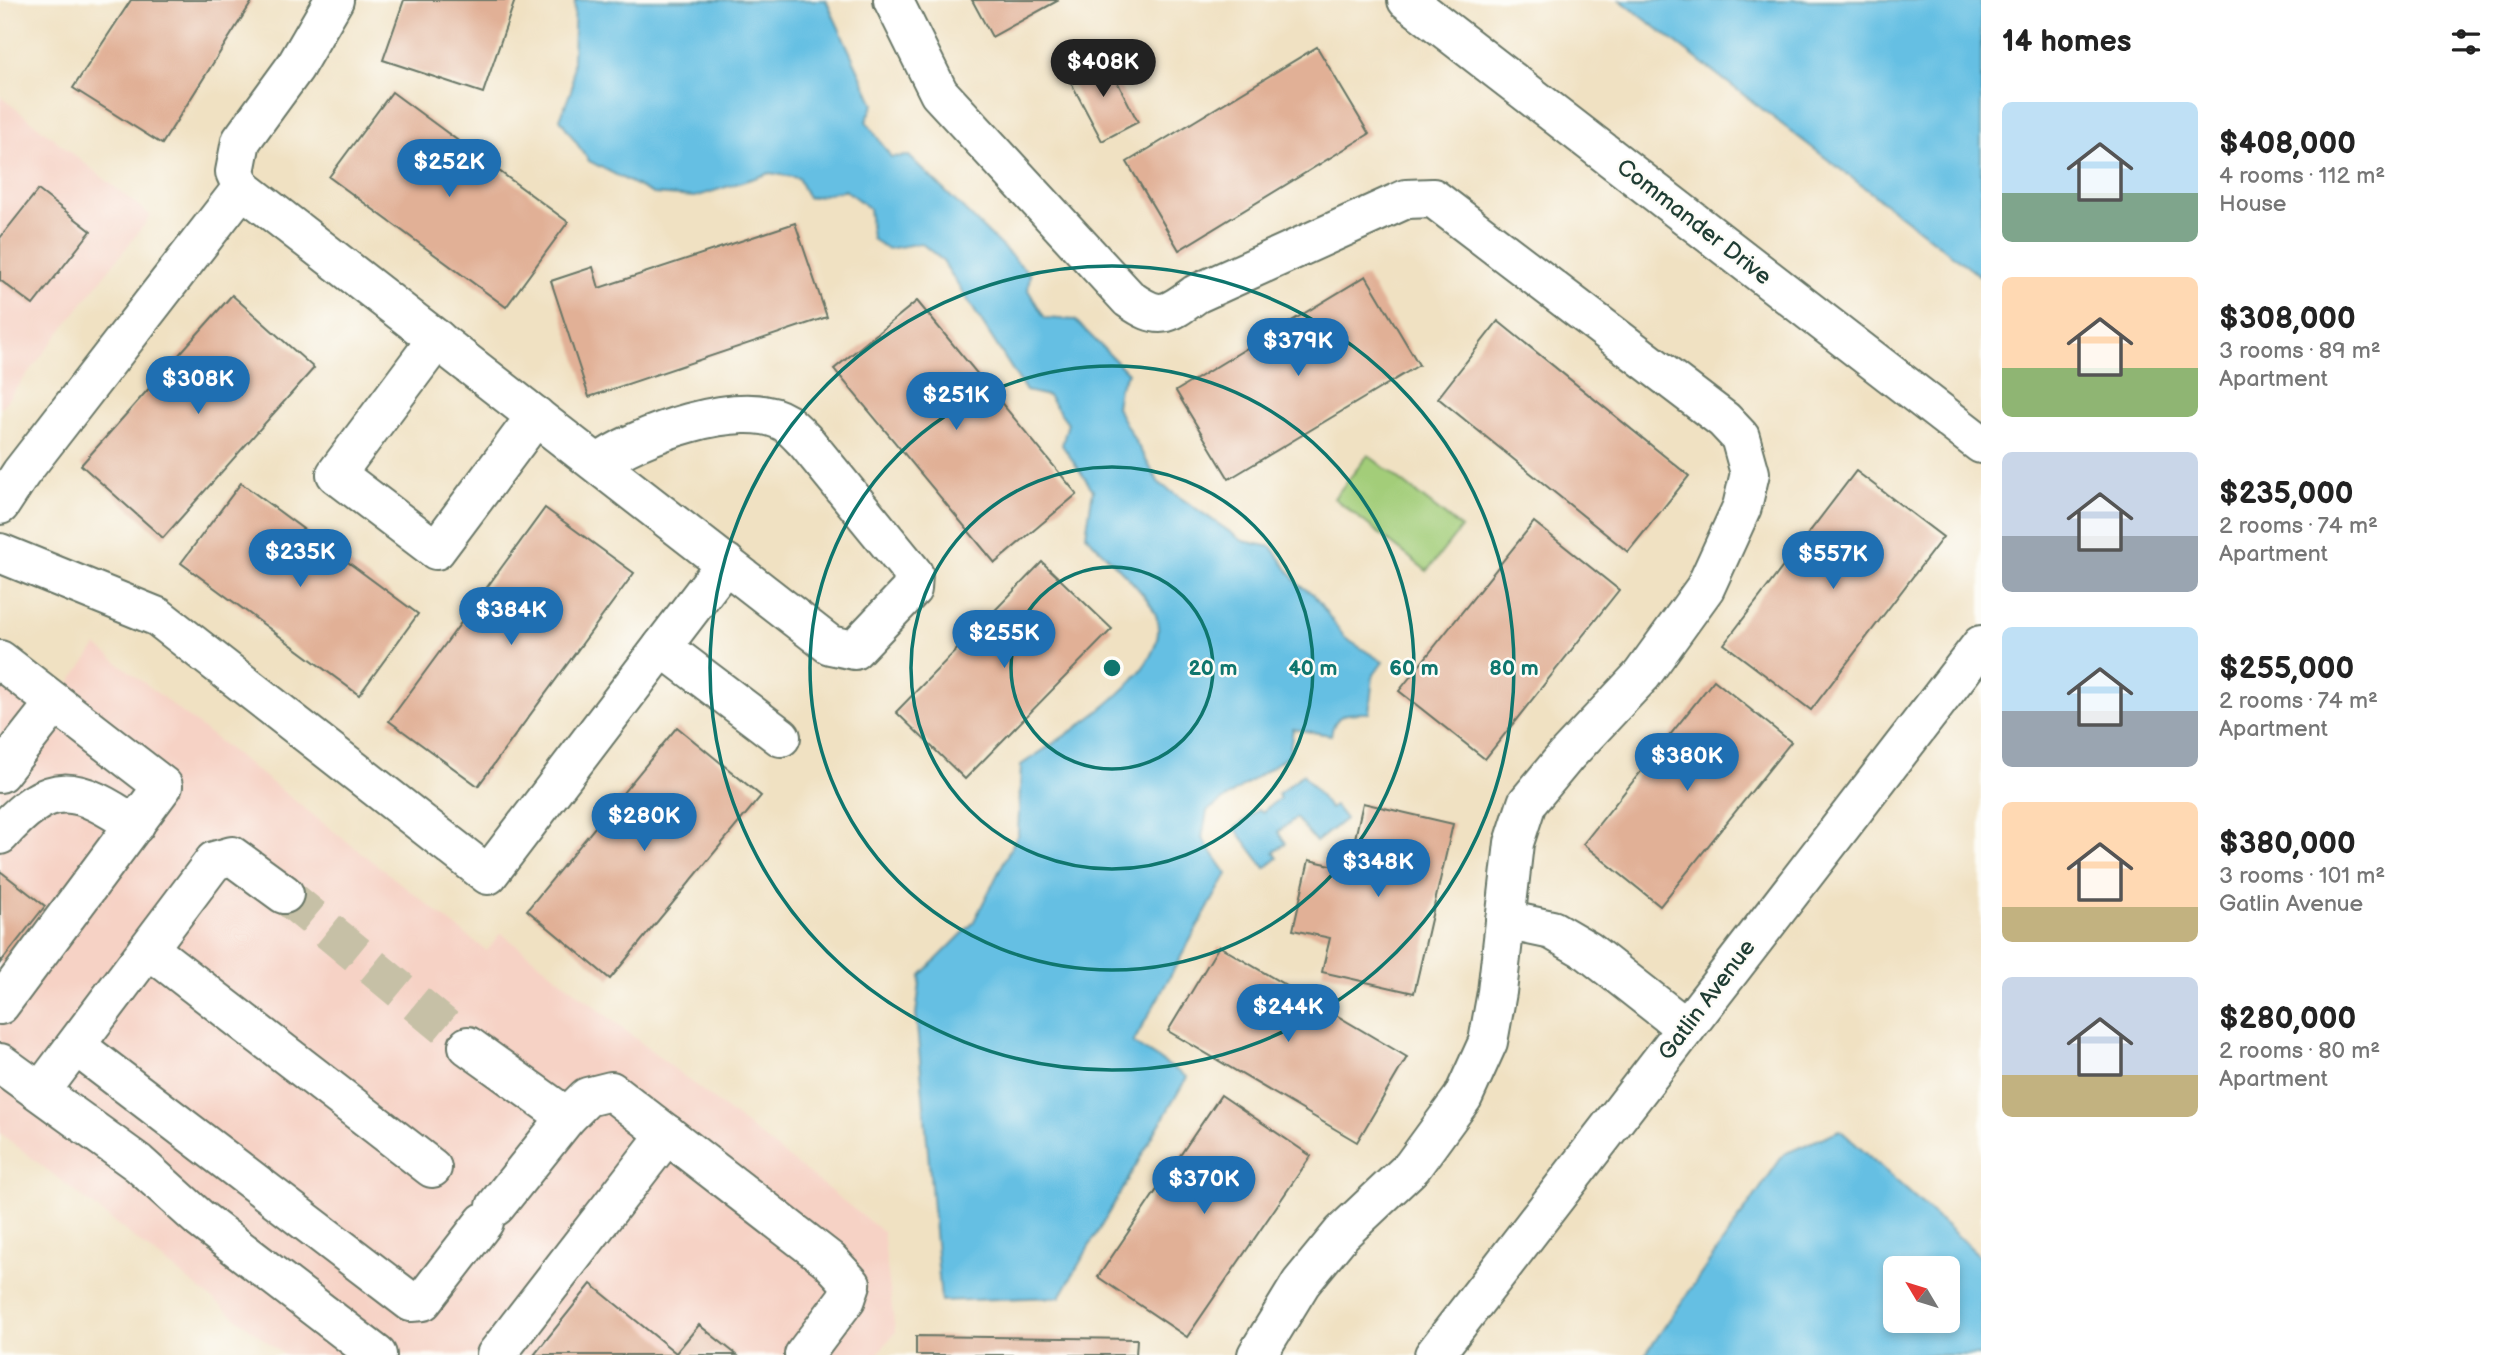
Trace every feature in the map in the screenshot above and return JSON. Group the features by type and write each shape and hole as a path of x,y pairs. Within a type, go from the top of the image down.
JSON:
{"street":[{"path":"334,0 295,67 241,141 235,172 242,188 830,645 855,650 912,589 913,573 806,442 786,423 768,417 736,413 639,439 598,464"},
{"path":"893,0 939,93 1129,299 1149,313 1169,313 1196,294 1406,199 1433,198 1724,420 1740,437 1750,473 1742,507 1705,588 1642,675 1566,755 1527,803 1514,843 1488,1042 1462,1097 1412,1167 1342,1233 1301,1283 1256,1355"},
{"name":"Commander Drive","path":"1406,0 1981,444"},
{"path":"0,505 21,472 242,188"},
{"path":"437,339 335,474 436,550 537,416"},
{"path":"0,553 158,617 488,875 726,563"},
{"name":"Gatlin Avenue","path":"1434,1355 1981,646"},
{"path":"662,647 781,737"},
{"path":"0,660 163,786 0,1005"},
{"path":"1,771 55,703"},
{"path":"7,820 43,795 74,794 104,804 135,825"},
{"path":"41,1091 214,861 232,856 284,894"},
{"path":"1505,920 1552,930 1588,951 1686,1028"},
{"path":"149,949 432,1168"},
{"path":"76,1046 411,1302 423,1301 567,1116 587,1097 611,1091 830,1260 851,1284 846,1299 804,1355"},
{"path":"468,1046 567,1116"},
{"path":"0,1063 138,1163 200,1219 377,1355"},
{"path":"496,1355 667,1134"}],"shaded area":[{"path":"0,96 151,216 0,409"},
{"path":"97,646 487,951 501,933 883,1232 895,1332 877,1355 284,1355 0,1133 0,656 57,700"}],"green space":[{"path":"1368,455 1461,528 1427,571 1334,498"}],"water":[{"path":"575,0 826,0 874,104 866,121 891,157 909,156 1030,274 1028,290 1045,318 1075,320 1128,373 1119,388 1116,407 1159,483 1243,541 1272,547 1299,585 1313,594 1345,638 1383,662 1373,676 1369,713 1339,717 1331,735 1293,729 1289,755 1207,811 1202,838 1227,874 1133,1043 1187,1077 1060,1297 941,1301 916,1014 921,975 973,923 1018,834 1021,765 1088,719 1136,676 1152,653 1158,630 1152,607 1130,579 1086,535 1093,490 1062,445 1068,423 1048,396 1026,391 942,260 921,243 888,249 872,239 869,208 845,190 808,198 798,178 770,173 695,197 653,194 589,161 560,119 572,88"},
{"path":"1620,0 1981,0 1981,277"},
{"path":"1303,774 1330,809 1335,806 1345,819 1316,842 1296,818 1278,832 1286,843 1274,852 1278,858 1265,868 1235,828 1259,809 1262,812 1280,798 1278,794"},
{"path":"1840,1130 1981,1257 1981,1355 1645,1355 1784,1154"}],"building":[{"path":"131,0 253,0 162,144 73,88"},
{"path":"404,0 515,0 483,93 383,60"},
{"path":"972,0 1059,0 992,37"},
{"path":"1317,47 1369,134 1179,250 1127,162"},
{"path":"1105,58 1138,122 1102,141 1068,77"},
{"path":"392,92 568,222 506,307 329,177"},
{"path":"38,190 91,231 33,305 0,280 0,238"},
{"path":"795,223 827,317 589,397 551,281 593,267 599,288"},
{"path":"1366,276 1419,365 1229,479 1176,391"},
{"path":"232,295 314,368 163,538 81,465"},
{"path":"917,301 1077,494 995,563 834,369"},
{"path":"1498,321 1689,476 1628,552 1438,398"},
{"path":"1856,471 1943,537 1811,710 1724,644"},
{"path":"241,483 418,614 359,695 181,563"},
{"path":"545,508 634,573 478,786 389,721"},
{"path":"1534,522 1619,590 1485,759 1399,691"},
{"path":"1042,562 1112,629 965,779 896,712"},
{"path":"1714,680 1791,742 1660,906 1583,844"},
{"path":"677,727 761,796 610,979 527,910"},
{"path":"1363,803 1453,824 1414,993 1322,972 1330,938 1293,930 1309,860 1348,869"},
{"path":"0,871 45,906 0,963"},
{"path":"1219,946 1407,1057 1357,1142 1168,1031"},
{"path":"1221,1095 1311,1156 1187,1337 1098,1277"},
{"path":"591,1284 676,1353 699,1325 737,1355 534,1355"},
{"path":"916,1336 1137,1339 1136,1355 916,1355"}],"tunnel":[{"path":"284,894 468,1046"}]}
